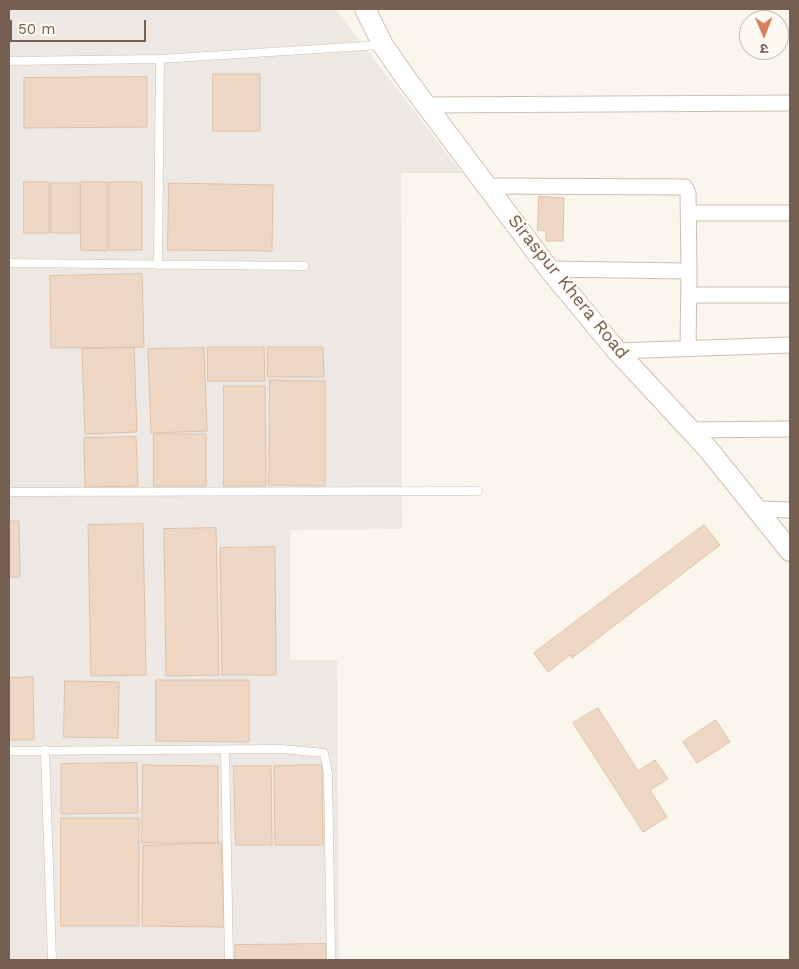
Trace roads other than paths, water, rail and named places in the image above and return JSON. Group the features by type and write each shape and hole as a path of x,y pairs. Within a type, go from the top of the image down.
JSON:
{"street":[{"name":"Siraspur Khera Road","path":"365,9 384,45 426,105 548,269 617,351 757,509 790,551"},
{"path":"426,105 790,103"},
{"path":"488,186 682,186 687,189 689,213 688,348"},
{"path":"689,213 790,213"},
{"path":"548,269 689,271"},
{"path":"689,295 790,295"},
{"path":"617,351 790,345"},
{"path":"689,430 790,429"},
{"path":"757,509 790,510"}],"lane":[{"path":"9,61 160,59 384,45"},
{"path":"158,264 160,59"},
{"path":"9,263 304,266"},
{"path":"9,492 478,491"},
{"path":"45,750 52,960"},
{"path":"225,750 230,960"},
{"path":"9,751 321,751 326,756 331,960"}]}
